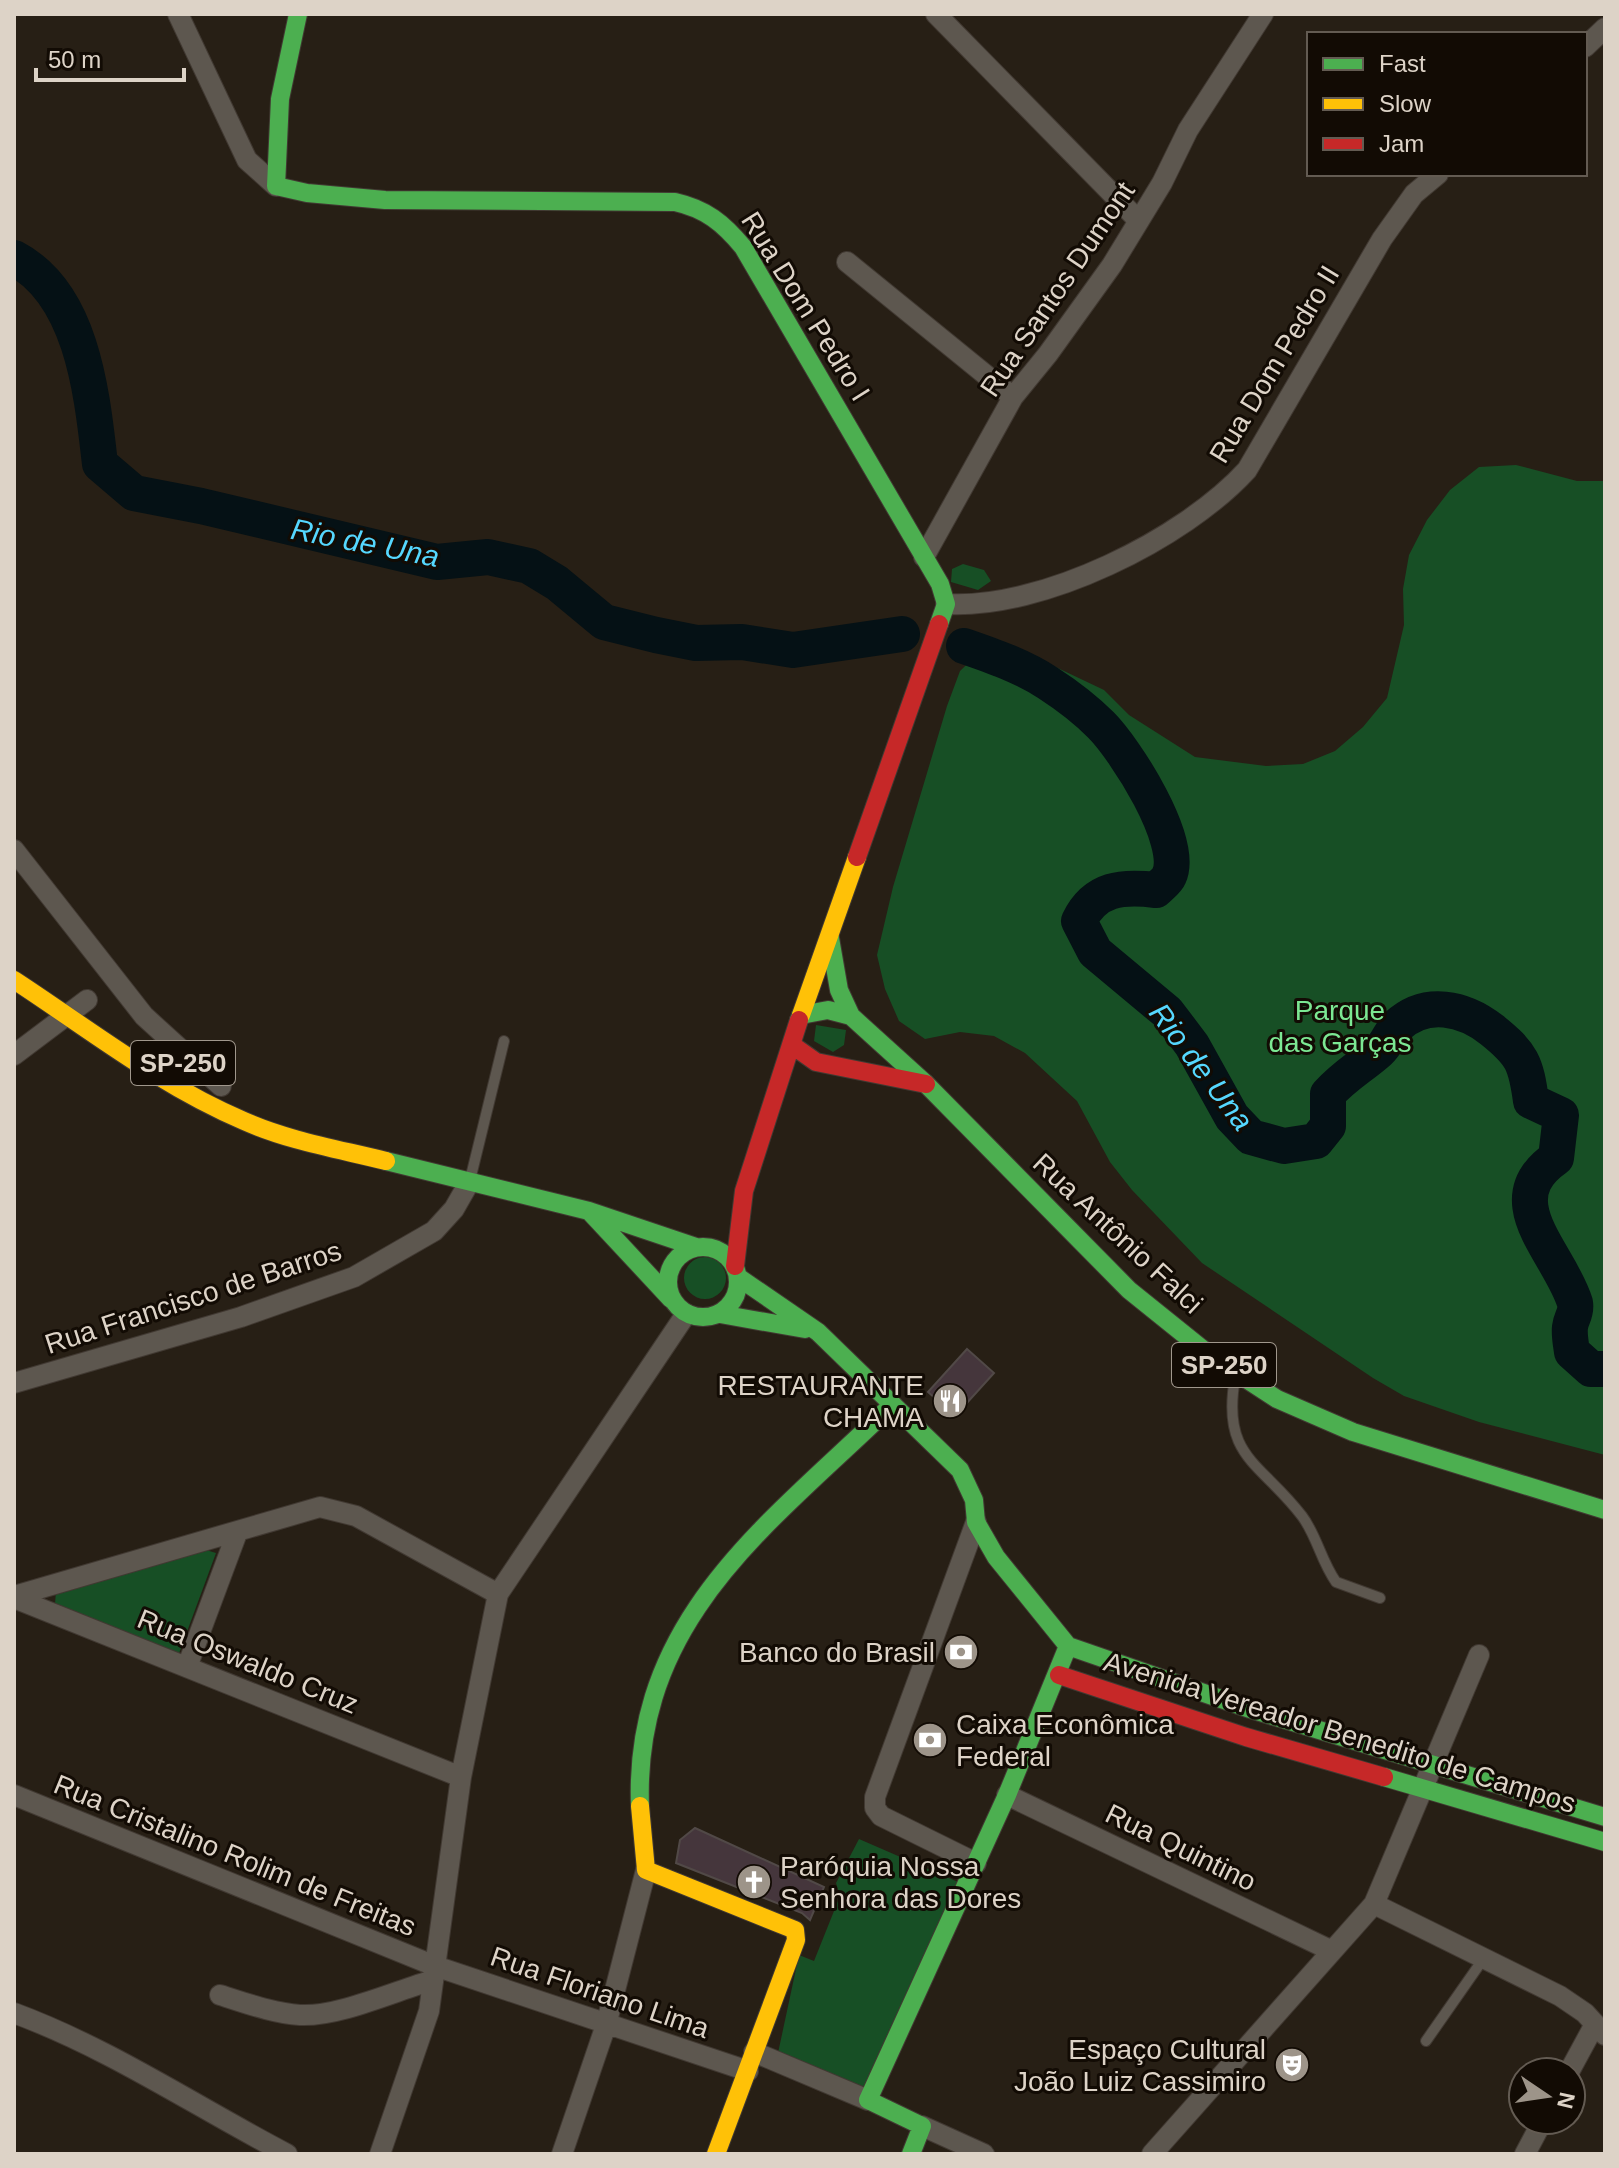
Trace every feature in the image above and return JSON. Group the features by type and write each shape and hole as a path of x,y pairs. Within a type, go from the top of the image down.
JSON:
{"main road":[{"path":"276,186 274,146 279,105 298,14"},
{"name":"Rua Dom Pedro I","path":"276,186 307,193 385,200 675,202 700,207 717,216 743,247 940,584 946,604"},
{"path":"720,1314 735,1298 744,1191 829,932 946,604"},
{"path":"774,1100 805,1086 837,1066 850,1047 851,1016 835,975 829,932"},
{"name":"SP-250","path":"14,980 158,1075 240,1122 280,1135 589,1211 718,1249 737,1271"},
{"path":"801,1015 828,1010 851,1016"},
{"name":"Rua Antônio Falci","path":"851,1016 926,1084 1129,1290 1236,1373 1277,1399 1353,1432 1605,1510"},
{"path":"792,1045 816,1062 926,1084"},
{"name":"SP-250","path":"153,1046 243,1096"},
{"name":"SP-250","path":"280,1115 362,1153"},
{"path":"671,1299 668,1277 677,1257 701,1246 744,1191"},
{"path":"589,1211 686,1314 703,1318 720,1314 818,1332"},
{"path":"737,1271 818,1332 960,1470 974,1500 976,1522 996,1557 1068,1646 1059,1675 1007,1795 868,2100 922,2126 911,2154"},
{"path":"716,2154 796,1940 795,1930 646,1870 640,1833 643,1741 670,1650 703,1594 746,1546 892,1405"},
{"name":"Avenida Vereador Benedito de Campos","path":"1068,1646 1250,1709 1605,1817"},
{"name":"Avenida Vereador Benedito de Campos","path":"1059,1675 1246,1737 1605,1842"},
{"path":"1246,1737 1250,1709"}],"street":[{"path":"178,14 247,160 276,186"},
{"path":"936,14 1139,221"},
{"name":"Rua Santos Dumont","path":"924,557 1013,397 1048,354 1139,221 1188,130 1263,14"},
{"path":"1587,45 1605,28"},
{"name":"Rua Dom Pedro II","path":"946,604 975,606 1081,576 1150,545 1225,494 1247,470 1382,239 1414,194 1436,176"},
{"path":"847,262 1013,397"},
{"path":"14,850 153,1046 158,1075"},
{"path":"14,1055 87,1000"},
{"path":"138,1024 221,1086"},
{"name":"Rua Francisco de Barros","path":"14,1383 241,1317 354,1277 434,1231 454,1209 470,1181"},
{"path":"380,2154 424,2033 461,1777 498,1594 686,1314"},
{"path":"14,1597 320,1507 338,1508 498,1594"},
{"path":"976,1522 875,1797 875,1808 881,1816 976,1863"},
{"path":"187,1667 237,1533"},
{"name":"Rua Oswaldo Cruz","path":"14,1597 461,1777"},
{"path":"1152,2154 1374,1904 1479,1655"},
{"name":"Rua Cristalino Rolim de Freitas","path":"14,1795 434,1973"},
{"name":"Rua Quintino","path":"1007,1795 1330,1950"},
{"path":"562,2154 606,2025 646,1870"},
{"path":"1374,1904 1560,1996 1600,2029 1581,2056"},
{"path":"220,1995 275,2011 303,2015 325,2012 434,1973"},
{"name":"Rua Floriano Lima","path":"434,1973 606,2025 751,2061 868,2100"},
{"path":"14,2013 69,2034 141,2070 213,2115 287,2154"},
{"path":"922,2126 984,2154"},
{"path":"1525,2154 1535,2136"}],"lane":[{"path":"470,1181 504,1041"},
{"path":"1236,1373 1231,1402 1233,1433 1253,1466 1300,1514 1336,1582 1380,1598"},
{"path":"1426,2041 1484,1958"}],"green space":[{"name":"Parque das Garças","path":"1516,465 1577,481 1605,481 1605,1455 1479,1422 1404,1396 1202,1263 1132,1190 1110,1162 1077,1101 1025,1053 994,1036 960,1032 925,1039 899,1021 885,989 877,955 893,887 947,706 960,671 991,641 1024,652 1104,690 1129,715 1195,757 1266,766 1303,764 1335,751 1363,727 1387,698 1404,625 1403,589 1409,555 1427,520 1450,490 1479,467"},
{"path":"963,564 984,570 991,581 978,590 951,582 952,569"},
{"path":"816,1025 846,1030 844,1045 833,1052 814,1041"},
{"path":"705,1257 720,1263 726,1278 720,1293 705,1299 690,1293 684,1278 690,1263"},
{"path":"206,1550 216,1553 178,1656 55,1604 56,1591"},
{"path":"859,1839 958,1882 867,2093 778,2053 799,1955 814,1961 840,1896 836,1883"}],"building":[{"path":"967,1349 994,1373 955,1416 928,1392"},
{"name":"Paróquia Nossa Senhora das Dores","path":"695,1828 824,1887 810,1920 802,1913 676,1863 680,1840"}],"waterway":[{"name":"Rio de Una","path":"14,258 37,274 55,296 69,321 87,378 100,464 134,493 437,562 488,557 529,566 557,583 604,622 696,643 742,642 793,650 902,634"},
{"name":"Rio de Una","path":"964,646 1028,671 1068,697 1101,725 1137,774 1161,820 1168,841 1172,861 1169,876 1156,890 1121,889 1101,896 1079,921 1095,952 1167,1012 1192,1045 1232,1117 1251,1137 1284,1146 1316,1141 1328,1126 1328,1094 1379,1051 1397,1026 1420,1012 1445,1010 1469,1016 1510,1046 1521,1060 1531,1101 1561,1115 1556,1158 1538,1175 1531,1192 1531,1210 1575,1303 1570,1330 1572,1352 1591,1369 1605,1369"}],"traffic: fast":[{"path":"298,14 280,99 276,186 307,193 385,200 675,202 713,218 743,247 940,584 946,604 939,624"},
{"path":"830,938 839,990 851,1016"},
{"path":"799,1020 801,1015 828,1010 851,1016 926,1084 1129,1290 1211,1356 1277,1399 1353,1432 1605,1510"},
{"path":"386,1161 589,1211 696,1247"},
{"path":"590,1212 671,1299"},
{"path":"703,1247 728,1257 738,1282 728,1307 703,1317 678,1307 668,1282 678,1257 703,1247"},
{"path":"738,1277 818,1332 960,1470 974,1500 976,1522 996,1557 1068,1646"},
{"path":"720,1314 805,1329"},
{"path":"640,1806 644,1739 659,1680 685,1627 718,1579 757,1534 892,1405"},
{"path":"1068,1646 1250,1709 1605,1817"},
{"path":"911,2154 922,2126 868,2100 1007,1795 1068,1646"},
{"path":"1384,1777 1605,1842"}],"traffic: slow":[{"path":"801,1015 857,857"},
{"path":"14,980 126,1056 213,1107 278,1134 386,1161"},
{"path":"640,1806 646,1870 795,1930 796,1940 716,2154"}],"traffic: jam":[{"path":"857,857 939,624"},
{"path":"735,1266 744,1191 799,1020"},
{"path":"792,1045 816,1062 926,1084"},
{"path":"1059,1675 1246,1737 1384,1777"}],"place":[{"name":"RESTAURANTE CHAMA","path":"950,1401"},
{"name":"Banco do Brasil","path":"961,1652"},
{"name":"Caixa Econômica Federal","path":"930,1740"},
{"name":"Paróquia Nossa Senhora das Dores","path":"754,1882"},
{"name":"Espaço Cultural João Luiz Cassimiro","path":"1292,2065"}]}
